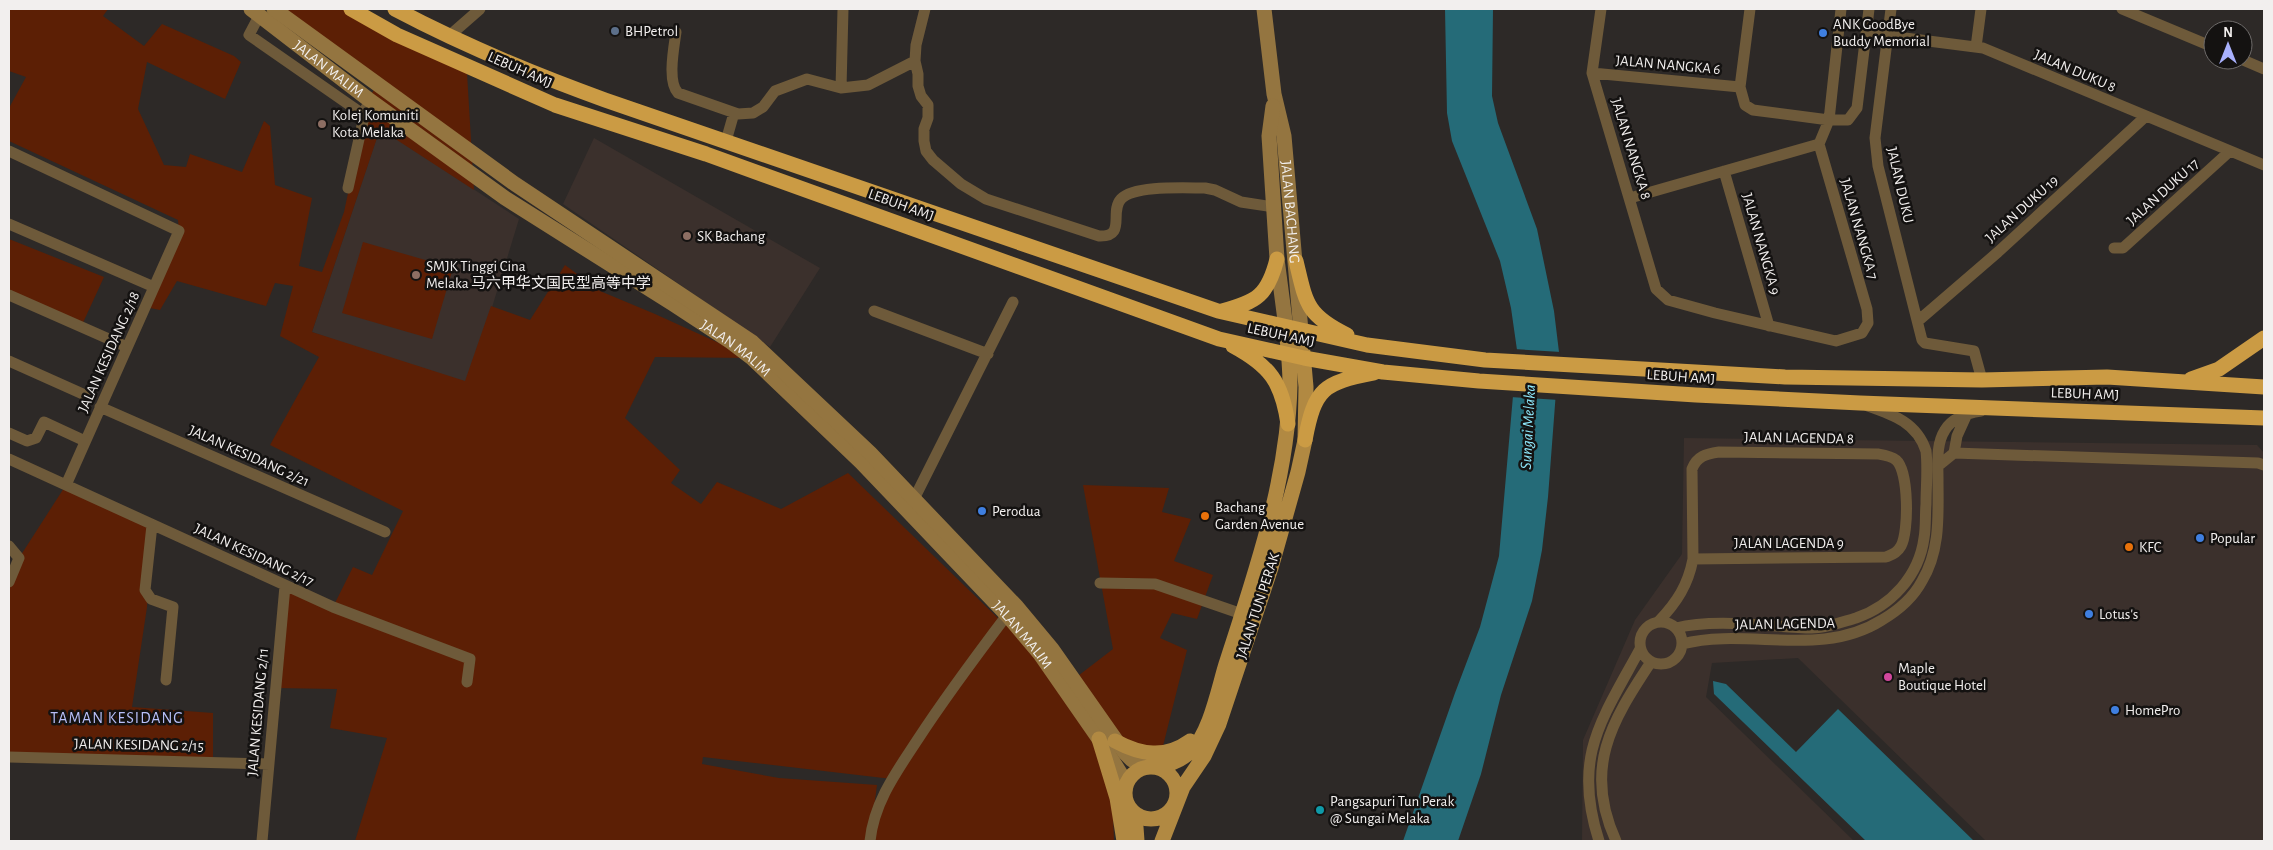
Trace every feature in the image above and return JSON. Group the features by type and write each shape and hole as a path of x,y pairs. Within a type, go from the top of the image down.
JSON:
{"highway":[{"name":"LEBUH AMJ","path":"351,9 397,35 556,105 715,158 1219,339 1304,358 1383,372 1479,381 1860,403 2264,420"},
{"name":"LEBUH AMJ","path":"396,9 448,36 555,82 1218,312 1294,330 1367,344 1480,359 1596,368 1785,377 1982,380 2106,377 2264,387"},
{"path":"1218,312 1247,304 1257,299 1269,284 1278,259"},
{"path":"1296,261 1304,296 1316,316 1327,324 1367,344"},
{"path":"2174,381 2192,378 2219,369 2264,338"},
{"path":"1219,339 1258,361 1270,373 1279,387 1285,402 1288,424"},
{"path":"1305,440 1312,407 1317,397 1325,389 1350,378 1383,372"}],"main road":[{"name":"JALAN MALIM","path":"274,9 515,184 752,342 806,391 914,499 1017,607 1046,642 1116,741 1132,760 1150,767"},
{"name":"JALAN BACHANG","path":"1264,9 1274,94 1284,136 1296,261 1294,330"},
{"name":"JALAN MALIM","path":"255,12 368,99 505,198 731,342 752,358 861,462 1007,615 1040,654 1098,739 1122,776 1125,789"},
{"name":"JALAN BACHANG","path":"1274,94 1269,136 1278,259 1294,330"},
{"name":"JALAN TUN PERAK","path":"1150,767 1177,761 1191,752 1204,732 1209,719 1274,502 1288,424 1289,354 1294,330"},
{"name":"JALAN TUN PERAK","path":"1162,841 1183,787 1204,756 1219,724 1273,559 1298,472 1305,440 1304,358 1294,330"},
{"path":"1116,741 1130,749 1145,753 1161,754 1175,750 1188,742 1197,735 1209,719"},
{"path":"1098,739 1117,798 1124,841"},
{"path":"1132,812 1147,820 1155,820 1170,813 1177,800 1178,792 1173,777 1167,772 1150,767 1131,776 1125,789 1125,798 1132,812 1137,841"}],"street":[{"path":"448,36 480,9"},
{"path":"841,88 843,9"},
{"path":"925,9 916,45 915,61 921,96 928,104 928,118 924,129 926,151 933,160 961,184 986,199 1100,236 1112,234 1116,228 1118,203 1123,197 1140,191 1204,188 1215,190 1241,202 1274,207"},
{"name":"JALAN NANGKA 8","path":"1601,9 1592,73 1656,289 1668,300 1769,326"},
{"path":"1750,9 1741,91 1745,105 1753,110 1829,120 1848,120 1857,108 1869,9"},
{"path":"1630,198 1819,144 1829,120 1842,9"},
{"name":"JALAN DUKU","path":"1891,9 1875,138 1875,152 1922,340 1925,343 1974,351 1982,380"},
{"path":"1976,47 1981,9"},
{"path":"2122,9 2203,43"},
{"path":"255,12 249,35 364,115"},
{"path":"676,32 672,80 674,89 734,113 753,112 763,107 775,91 807,79 841,88 868,86 915,61"},
{"name":"JALAN DUKU 8","path":"1866,33 1983,48 2264,165"},
{"name":"JALAN NANGKA 6","path":"1592,73 1741,91"},
{"path":"348,188 368,99"},
{"path":"726,141 734,113"},
{"name":"JALAN DUKU 19","path":"1918,321 1998,252 2145,117"},
{"name":"JALAN NANGKA 7","path":"1769,326 1836,341 1862,333 1868,323 1867,309 1819,144"},
{"name":"JALAN KESIDANG 2/18","path":"9,151 179,231 66,485"},
{"name":"JALAN DUKU 17","path":"2114,248 2123,248 2230,151"},
{"name":"JALAN NANGKA 9","path":"1724,171 1769,326"},
{"path":"9,224 154,287"},
{"path":"9,295 127,347"},
{"path":"914,499 1013,302"},
{"path":"874,310 988,354"},
{"path":"9,361 85,395"},
{"name":"JALAN LAGENDA","path":"1676,628 1697,624 1823,626 1839,624 1866,614 1886,603 1899,591 1910,577 1920,558 1924,539 1926,451 1923,441 1910,425 1897,416 1860,403"},
{"name":"JALAN KESIDANG 2/21","path":"100,407 385,532"},
{"name":"JALAN LAGENDA","path":"1682,644 1704,640 1820,641 1873,626 1895,613 1909,600 1931,564 1937,543 1940,439 1949,424 1967,414 2000,408"},
{"path":"1938,466 1954,453 1957,436 1967,414"},
{"path":"9,433 27,441 36,438 44,422 85,441"},
{"name":"JALAN LAGENDA 8","path":"1693,558 1692,469 1700,456 1719,452 1878,454 1896,460 1905,477 1905,532 1902,544 1897,552 1886,557"},
{"path":"1954,453 2258,463 2264,465"},
{"name":"JALAN KESIDANG 2/17","path":"9,459 284,586 470,660 467,682"},
{"path":"152,524 145,590 151,599 172,607 166,680"},
{"path":"9,546 19,558 9,582"},
{"name":"JALAN LAGENDA 9","path":"1693,558 1886,557"},
{"path":"1659,621 1676,628 1682,638 1682,644 1678,655 1670,662 1657,664 1651,662 1640,649 1639,644 1642,632 1649,625 1659,621 1680,597 1687,583 1693,558"},
{"path":"1100,583 1155,584 1242,614"},
{"name":"JALAN KESIDANG 2/11","path":"262,841 284,586"},
{"path":"870,841 877,810 892,779 952,687 1007,615"},
{"path":"1599,841 1589,805 1590,759 1602,718 1640,649"},
{"path":"1616,841 1609,825 1604,805 1601,766 1605,746 1625,702 1651,662"},
{"name":"JALAN KESIDANG 2/15","path":"9,757 268,764"}],"shaded area":[{"path":"9,9 108,9 103,16 144,46 162,24 234,56 241,62 225,99 147,62 138,109 164,165 186,167 190,154 242,172 264,121 270,126 275,185 312,198 299,266 322,272 344,212 368,99 377,85 278,9 342,9 467,73 474,190 380,129 312,332 465,381 491,306 530,320 565,265 600,291 752,358 655,357 625,418 680,470 671,483 701,504 717,482 781,509 848,473 1002,622 1074,679 1113,649 1083,485 1169,488 1162,512 1191,519 1174,561 1213,575 1197,619 1172,613 1160,638 1187,650 1161,754 1111,757 1114,841 355,841 387,738 330,728 337,689 275,688 285,586 333,607 353,567 372,575 403,511 270,445 319,357 280,336 293,286 275,283 266,306 177,281 160,310 145,307 179,231 178,220 9,141 9,108 26,77 9,71","holes":["703,757 892,779 872,823 877,785 779,778 702,764"]},
{"name":"SMJK Tinggi Cina Melaka 马六甲华文国民型高等中学","path":"380,128 519,219 468,386 312,332"},
{"name":"SK Bachang","path":"594,138 820,268 770,347 563,204"},
{"path":"9,239 104,277 81,327 9,295"},
{"path":"363,242 453,268 432,339 342,313"},
{"path":"1684,438 2257,445 2264,453 2264,841 1986,841 1798,658 1712,663 1706,697 1854,841 1582,841 1583,740 1635,620 1682,554"},
{"path":"64,488 152,525 147,607 132,707 213,713 213,762 9,757 9,582 19,558"}],"water":[{"name":"Sungai Melaka","path":"1445,9 1493,9 1492,96 1498,123 1537,229 1554,311 1559,352 1542,550 1532,601 1501,695 1481,774 1458,841 1403,841 1480,627 1499,556 1517,350 1511,308 1500,261 1452,141 1447,113"},
{"path":"1713,681 1726,684 1796,752 1838,709 1974,841 1866,841 1714,694"}],"pier":[{"path":"1514,349 1561,352 1559,400 1510,397"}],"place":[{"name":"BHPetrol","path":"615,31"},
{"name":"ANK GoodBye Buddy Memorial","path":"1823,33"},
{"name":"Kolej Komuniti Kota Melaka","path":"322,124"},
{"name":"SK Bachang","path":"687,236"},
{"name":"SMJK Tinggi Cina Melaka 马六甲华文国民型高等中学","path":"416,275"},
{"name":"Perodua","path":"982,511"},
{"name":"Bachang Garden Avenue","path":"1205,516"},
{"name":"Popular","path":"2200,538"},
{"name":"KFC","path":"2129,547"},
{"name":"Lotus's","path":"2089,614"},
{"name":"Maple Boutique Hotel","path":"1888,677"},
{"name":"HomePro","path":"2115,710"},
{"name":"Pangsapuri Tun Perak @ Sungai Melaka","path":"1320,810"}],"district":[{"name":"TAMAN KESIDANG","path":"117,718"}]}
